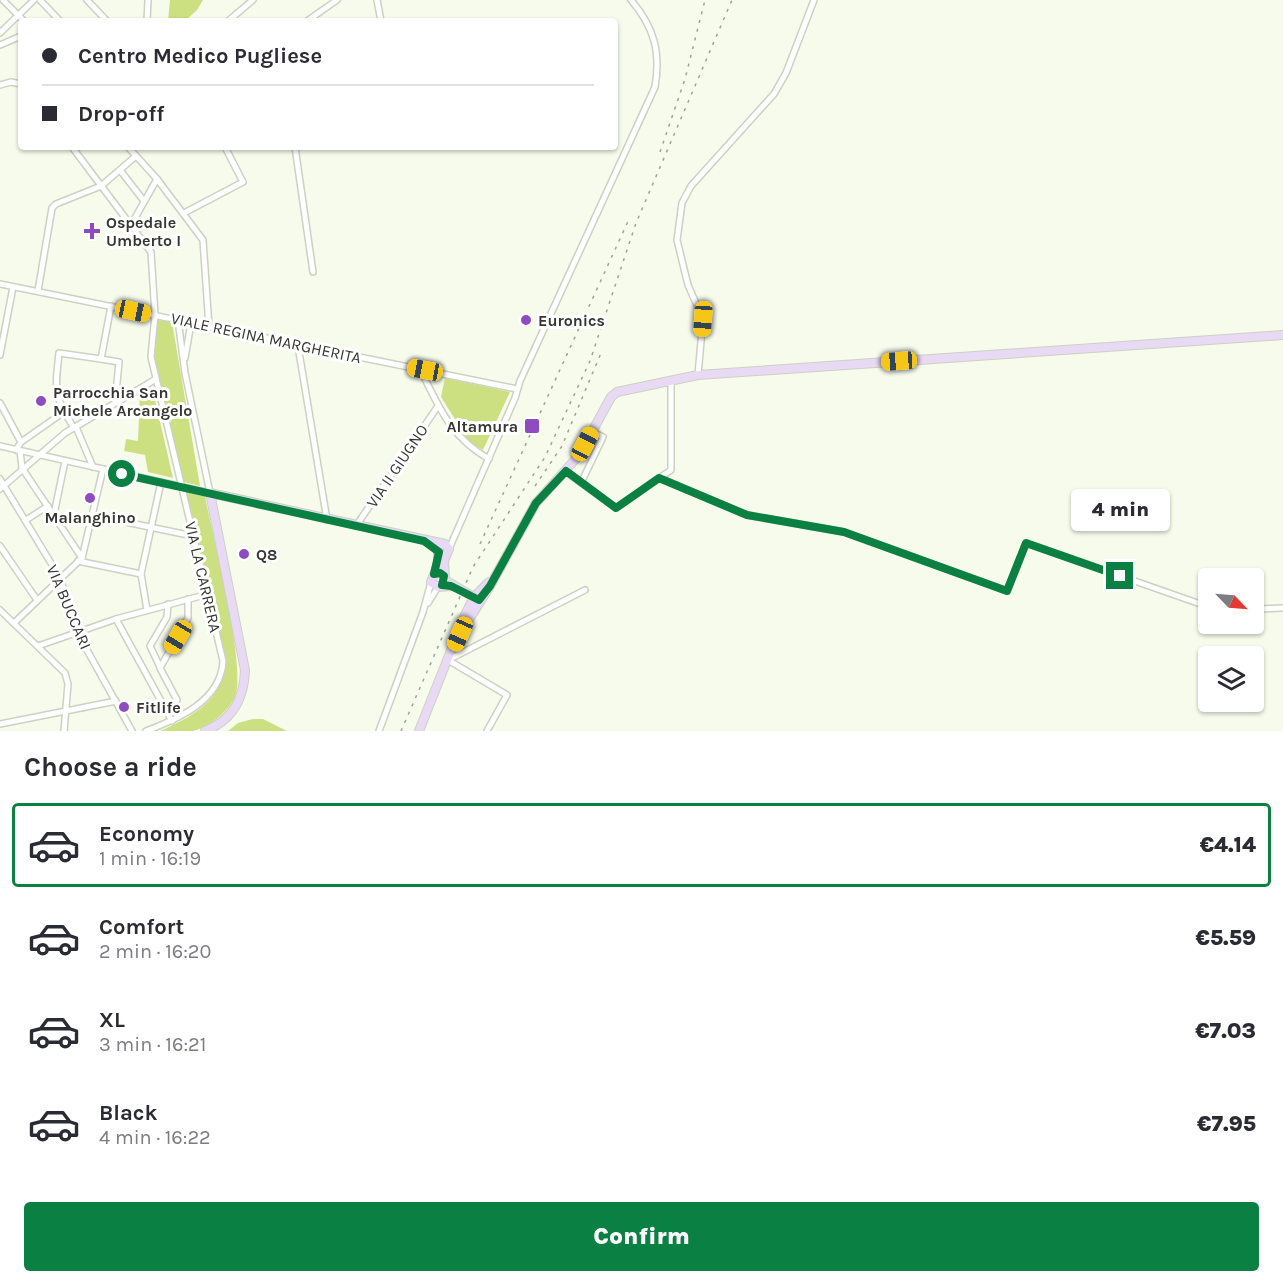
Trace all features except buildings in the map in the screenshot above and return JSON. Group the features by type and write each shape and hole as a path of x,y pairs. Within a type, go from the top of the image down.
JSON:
{"main road":[{"path":"419,731 473,597 498,572 536,503 580,454 610,398 617,392 698,375 1283,335"},
{"path":"205,731 224,722 237,706 243,690 245,670 210,493 424,541 443,549 441,581 473,597"},
{"path":"473,597 498,572"}],"street":[{"path":"12,39 1,31 34,0"},
{"path":"40,0 57,18"},
{"path":"87,0 101,18"},
{"path":"147,18 148,0"},
{"path":"232,18 253,0"},
{"path":"311,18 337,0"},
{"path":"377,0 380,18"},
{"path":"443,549 455,532 489,459 517,389 655,87 658,57 656,42 651,28 631,0"},
{"path":"698,375 703,319 681,263 677,240 682,203 691,186 774,94 786,73 814,0"},
{"path":"2,1 22,18"},
{"path":"0,45 18,37"},
{"path":"0,85 11,82 18,83"},
{"name":"VIA LA CARRERA","path":"74,150 151,252 155,315 151,357 208,594 222,669 204,699 194,709 146,731"},
{"path":"131,150 184,213 205,244 209,327"},
{"path":"184,213 243,182 227,150"},
{"path":"295,150 313,272"},
{"path":"38,291 52,208 56,204 101,186 136,156"},
{"path":"120,170 144,201"},
{"path":"131,225 157,179"},
{"name":"VIALE REGINA MARGHERITA","path":"0,284 517,389"},
{"path":"0,355 13,287"},
{"path":"101,359 111,306"},
{"path":"0,446 210,493 184,363 178,320"},
{"path":"184,363 191,323"},
{"path":"298,346 327,520"},
{"path":"93,467 75,427 64,412 55,388 59,353 119,362 115,403"},
{"path":"425,370 425,379 438,406 465,444 489,459"},
{"path":"2,487 38,454 75,427 156,379"},
{"path":"566,471 616,508 671,470 671,381"},
{"path":"0,403 21,442"},
{"name":"VIA II GIUGNO","path":"356,526 438,406"},
{"path":"92,416 64,412 21,442 18,450 22,468 54,514 80,560 141,574"},
{"path":"581,483 603,437 592,432"},
{"path":"54,514 65,461"},
{"path":"14,623 80,560 103,470"},
{"path":"659,478 747,515 844,532 1007,591 1026,543 1198,603"},
{"name":"VIA BUCCARI","path":"0,479 2,487 26,520 60,578 77,632 132,731"},
{"path":"147,610 141,574 161,482"},
{"path":"26,520 48,506"},
{"path":"92,515 193,536"},
{"path":"0,546 37,600"},
{"path":"379,731 423,612 441,581"},
{"path":"448,660 585,590"},
{"path":"38,646 116,619 208,594"},
{"path":"160,668 188,618 188,599"},
{"path":"168,604 167,616 150,646 177,700"},
{"path":"1264,609 1283,608"},
{"path":"0,610 38,646 67,679 64,731"},
{"path":"116,619 172,721"},
{"path":"448,660 507,695 487,731"},
{"path":"0,724 65,713 116,701"}],"green space":[{"path":"170,0 203,0 188,18 168,18"},
{"path":"158,320 172,322 200,486 184,482 154,356"},
{"path":"445,378 510,392 483,450 470,443 441,397"},
{"path":"148,391 154,396 173,478 148,472 145,455 124,451 126,439 138,441 140,392"},
{"path":"186,492 205,496 233,630 237,681 232,702 211,723 193,731 160,731 202,708 217,691 226,667"},
{"path":"263,719 287,731 228,731 238,723"}],"railway":[{"path":"660,152 685,79 705,0"},
{"path":"401,731 473,567 545,457 590,361 636,223 732,0"},
{"path":"480,544 630,217"},
{"path":"535,486 562,446 601,353"}],"place":[{"name":"Ospedale Umberto I","path":"92,231"},
{"name":"Euronics","path":"526,320"},
{"name":"Parrocchia San Michele Arcangelo","path":"41,401"},
{"name":"Altamura","path":"532,426"},
{"name":"Malanghino","path":"90,498"},
{"name":"Q8","path":"244,554"},
{"name":"Fitlife","path":"124,707"}],"route":[{"path":"122,474 424,541 439,552 434,574 440,573 444,576 445,582 442,585 451,586 479,600 490,586 536,503 566,471 616,508 659,478 747,515 844,532 1007,591 1026,543 1120,576"}]}
